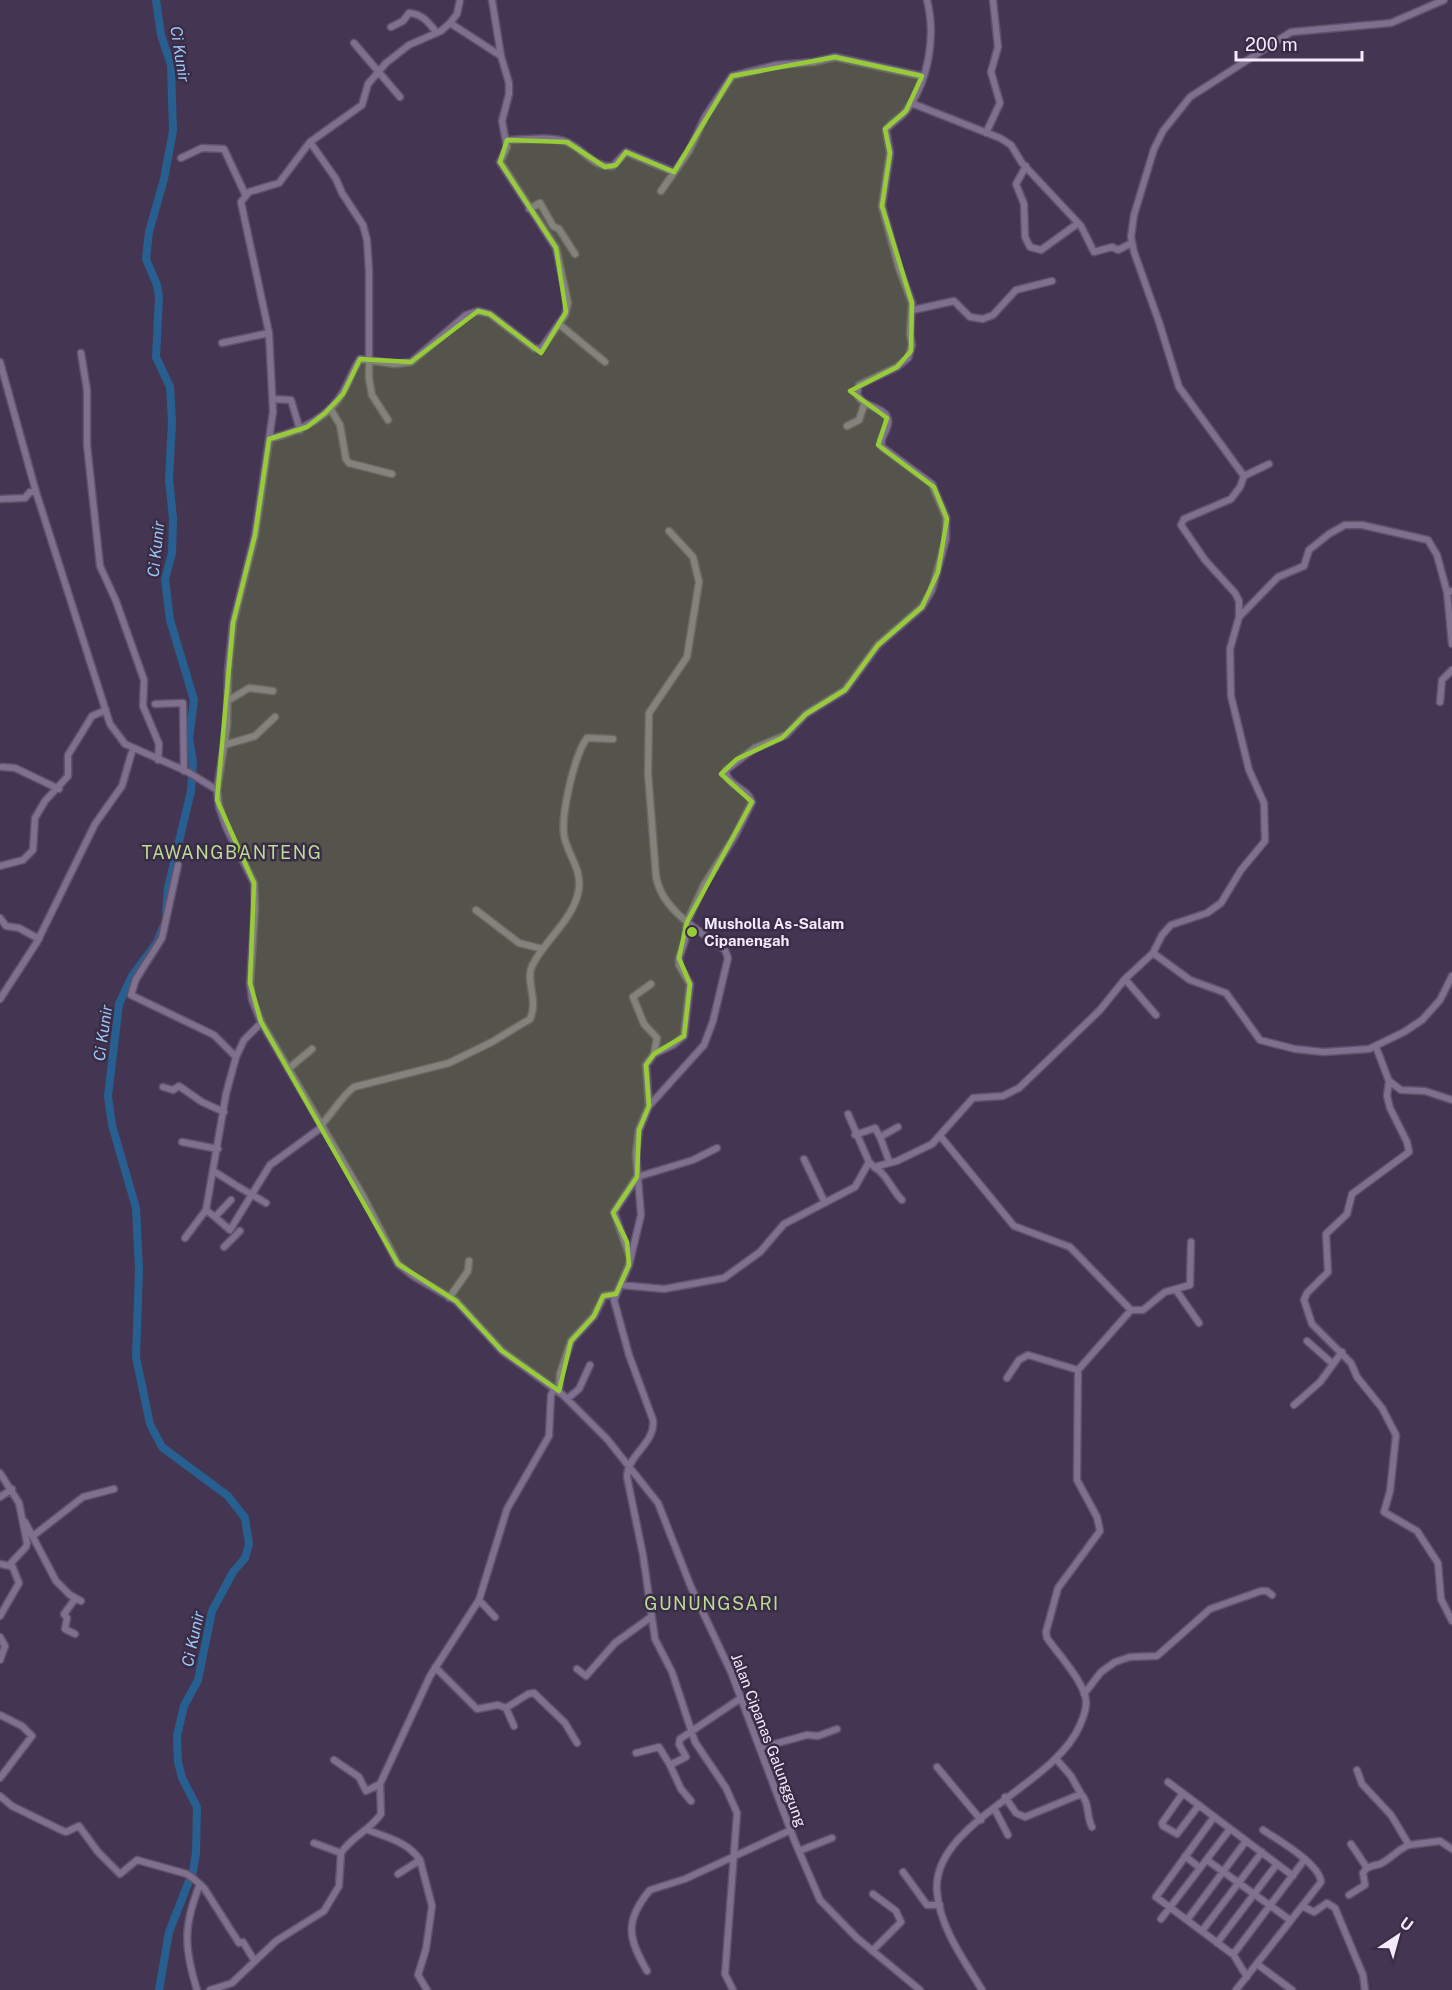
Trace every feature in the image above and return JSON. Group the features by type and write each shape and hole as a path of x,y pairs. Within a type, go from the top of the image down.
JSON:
{"street":[{"path":"245,194 279,183 310,142 362,105 368,84 398,52 437,33 450,23 457,14 460,0"},
{"path":"269,439 300,429 330,408 342,394 358,361 364,357 395,364 411,362 466,315 478,311 490,314 538,349 547,343 559,324 568,303 559,255 500,162 507,147 502,121 509,83 501,56 492,0"},
{"path":"654,1054 673,1045 684,1036 690,984 679,965 679,958 687,934 689,918 704,885 735,836 752,802 750,797 729,779 726,770 755,748 786,735 806,714 844,690 878,645 922,607 932,590 946,539 946,517 929,481 882,447 880,440 888,423 887,418 877,408 864,405 856,394 859,385 890,372 908,358 911,351 910,334 913,310 882,206 890,153 886,130 911,104 922,76 932,37 927,0"},
{"path":"986,133 1000,103 991,70 998,48 993,0"},
{"path":"1244,476 1179,387 1132,243 1136,207 1154,148 1167,125 1190,97 1295,30 1391,23 1444,0"},
{"path":"391,27 403,21 409,13 423,17 437,33"},
{"path":"450,23 501,56"},
{"path":"354,43 400,97"},
{"path":"661,190 689,151 705,117 723,93 727,80 733,75 776,65 814,62 835,57 922,76"},
{"path":"911,104 1011,145 1026,166 1082,227 1094,252 1110,247 1118,250 1132,243"},
{"path":"507,140 567,142 605,167 613,166 624,151 674,172"},
{"path":"310,142 336,178 342,193 363,225 369,271 369,358 372,395 388,420"},
{"path":"0,362 36,492 106,710 119,739 158,760 186,771 217,790 229,700 228,671 233,623 255,535 273,399 269,333 241,206 245,194 224,148 202,148 182,158"},
{"path":"1026,166 1016,184 1024,204 1024,234 1030,247 1041,250 1077,224"},
{"path":"529,209 540,203 553,226 559,229 575,254"},
{"path":"913,310 954,301 970,317 984,319 993,315 1016,290 1052,281"},
{"path":"559,324 605,362"},
{"path":"222,343 269,333"},
{"path":"81,353 87,390 87,445 100,566 144,680 143,706 159,744 158,760"},
{"path":"273,399 291,400 300,429"},
{"path":"847,426 859,420 864,405"},
{"path":"330,408 340,425 346,459 349,463 392,474"},
{"path":"621,1285 664,1289 724,1278 760,1252 784,1224 855,1187 871,1164 889,1161 932,1144 973,1098 1003,1096 1019,1089 1100,1010 1125,979 1153,953 1162,935 1171,925 1207,913 1221,903 1241,870 1265,841 1264,803 1254,785 1245,756 1230,685 1230,649 1239,618 1240,605 1235,593 1205,560 1181,523 1184,519 1231,499 1240,487 1244,476 1269,464"},
{"path":"0,499 25,498 30,492 36,492"},
{"path":"1239,618 1278,577 1304,566 1312,547 1345,525 1362,525 1428,540 1437,555 1449,591 1452,644"},
{"path":"669,531 693,557 699,582 687,657 649,713 648,773 657,883 673,907 689,918 724,950 728,958 713,1021 704,1045 649,1106 639,1130 637,1177 642,1215 614,1306 654,1428 627,1477 644,1555 655,1639 672,1672 700,1753 735,1803 737,1813 732,1856 730,1935 725,1974 733,1990"},
{"path":"1440,702 1442,680 1452,670"},
{"path":"229,700 249,688 273,691"},
{"path":"155,704 180,701 183,704 186,771"},
{"path":"0,866 23,860 30,853 35,818 45,801 59,789 68,776 68,755 92,716 106,710"},
{"path":"224,745 255,735 275,717"},
{"path":"206,1210 227,1230 233,1226 273,1162 322,1126 344,1096 354,1088 449,1063 526,1023 534,1011 530,970 574,905 579,891 579,874 564,832 571,785 579,754 586,738 613,739"},
{"path":"0,999 39,939 90,832 122,786 133,748"},
{"path":"2,767 15,768 59,789"},
{"name":"Jalan Cipanas Galunggung","path":"217,790 219,807 226,827 254,883 255,908 250,983 255,1011 363,1197 392,1256 413,1276 464,1308 502,1351 557,1390 631,1468 664,1515 691,1587 741,1698 820,1900 836,1919 920,1990"},
{"path":"178,865 162,938 140,972 131,995 214,1035 236,1056"},
{"path":"476,910 520,944 543,950"},
{"path":"0,918 6,926 19,928 39,939"},
{"path":"1153,953 1190,980 1226,993 1235,1003 1255,1036 1267,1044 1324,1052 1354,1052 1376,1047 1422,1020 1442,997 1452,976"},
{"path":"1125,979 1156,1015"},
{"path":"649,1106 645,1072 646,1065 654,1054 657,1038 644,1024 633,998 651,984"},
{"path":"185,1238 206,1210 215,1172 226,1094 236,1056 244,1040 261,1023"},
{"path":"1376,1047 1389,1081 1387,1096 1390,1108 1407,1142 1409,1152 1352,1194 1347,1214 1326,1234 1328,1272 1307,1293 1304,1300 1312,1324 1342,1352 1357,1377 1382,1408 1397,1440 1384,1512 1417,1531 1438,1563 1441,1599 1452,1621"},
{"path":"288,1069 312,1049"},
{"path":"1389,1081 1401,1090 1425,1091 1452,1100"},
{"path":"163,1087 173,1090 179,1086 202,1102 225,1112"},
{"path":"848,1114 855,1135 871,1164 885,1173 890,1186 902,1200"},
{"path":"880,1137 898,1127"},
{"path":"855,1135 875,1128 889,1161"},
{"path":"940,1137 1014,1226 1070,1247 1131,1310 1143,1310 1161,1294 1185,1288 1191,1281 1191,1242"},
{"path":"182,1142 218,1149"},
{"path":"630,1260 626,1239 614,1212 637,1177 685,1163 717,1148"},
{"path":"804,1159 825,1203"},
{"path":"215,1172 266,1203"},
{"path":"215,1217 231,1200"},
{"path":"233,1226 247,1238"},
{"path":"224,1247 240,1231"},
{"path":"449,1298 468,1270 469,1261"},
{"path":"1176,1290 1199,1323"},
{"path":"210,1990 232,1983 276,1941 324,1911 332,1901 341,1875 341,1853 346,1845 368,1830 381,1814 380,1784 435,1667 479,1600 507,1509 549,1436 551,1395 557,1390 571,1341 594,1316 604,1296 616,1294"},
{"path":"982,1990 957,1948 940,1905 937,1891 942,1858 1005,1797 1057,1760 1067,1749 1086,1710 1084,1694 1046,1635 1058,1588 1100,1531 1097,1517 1077,1480 1078,1370 1131,1310"},
{"path":"1307,1341 1333,1364"},
{"path":"1294,1405 1320,1382 1342,1352"},
{"path":"1007,1378 1019,1360 1028,1355 1078,1370"},
{"path":"567,1399 579,1389 590,1365"},
{"path":"0,1473 12,1489 19,1503 20,1513 56,1581 78,1600 64,1614 67,1618 65,1629 75,1634"},
{"path":"0,1497 12,1489"},
{"path":"33,1536 83,1497 114,1489"},
{"path":"10,1566 26,1547 25,1521"},
{"path":"0,1564 10,1566"},
{"path":"0,1616 18,1586 10,1566"},
{"path":"1084,1694 1106,1667 1124,1658 1157,1656 1213,1608 1261,1591 1267,1590 1272,1595"},
{"path":"479,1600 495,1617"},
{"path":"577,1669 586,1676 615,1643 651,1617"},
{"path":"0,1636 5,1646 0,1660"},
{"path":"435,1667 477,1709 498,1705 506,1708 514,1726"},
{"path":"506,1708 532,1692 565,1723 577,1743"},
{"path":"670,1765 686,1757 679,1741 691,1730 741,1698"},
{"path":"0,1715 22,1726 32,1736 0,1778"},
{"path":"760,1748 807,1735 818,1736 837,1729"},
{"path":"636,1753 659,1748 681,1789 691,1801"},
{"path":"334,1760 359,1778 366,1791 380,1784"},
{"path":"1057,1760 1086,1799 1088,1820 1092,1827"},
{"path":"937,1767 981,1820"},
{"path":"1357,1770 1360,1781 1391,1815 1409,1845"},
{"path":"1168,1782 1293,1876"},
{"path":"1183,1793 1162,1823 1163,1826 1177,1834 1199,1805"},
{"path":"1005,1797 1016,1813 1025,1816 1081,1794"},
{"path":"0,1796 12,1806 66,1832 80,1826 100,1854 120,1874 137,1860 187,1874 200,1884 254,1960"},
{"path":"994,1808 1008,1834"},
{"path":"1214,1817 1156,1895 1170,1908 1233,1954 1247,1977"},
{"path":"1161,1919 1230,1829"},
{"path":"368,1830 410,1847 420,1860 432,1906 426,1949 418,1975 426,1990"},
{"path":"646,1971 633,1948 631,1938 633,1918 648,1892 655,1887 685,1879 791,1830"},
{"path":"1236,1990 1321,1879 1305,1859 1263,1830"},
{"path":"799,1851 832,1838"},
{"path":"1187,1920 1246,1841"},
{"path":"1349,1895 1365,1885 1363,1873 1367,1868 1384,1862 1399,1849 1409,1845 1440,1841 1452,1849"},
{"path":"314,1843 341,1853"},
{"path":"1351,1844 1367,1868"},
{"path":"1202,1931 1262,1852"},
{"path":"1185,1856 1200,1869"},
{"path":"1233,1954 1305,1859"},
{"path":"398,1874 420,1860"},
{"path":"1207,1860 1290,1920"},
{"path":"1217,1943 1277,1864"},
{"path":"903,1872 927,1905 940,1905"},
{"path":"197,1990 185,1946 190,1914 200,1884"},
{"path":"873,1894 897,1912 901,1922 873,1949"},
{"path":"1302,1906 1311,1912 1327,1903 1335,1908 1363,1975 1365,1990"},
{"path":"1257,1964 1292,1990"},
{"path":"1241,1984 1249,1990"}],"highlighted area":[{"path":"835,57 922,76 906,111 885,129 890,153 882,206 912,303 911,351 897,367 850,391 887,418 878,445 934,487 947,519 938,572 922,607 878,645 845,690 806,714 782,738 737,759 721,774 752,802 687,922 679,958 690,984 684,1036 654,1054 646,1065 649,1106 639,1130 637,1177 613,1213 627,1242 629,1265 616,1294 603,1296 594,1316 571,1341 559,1391 502,1351 456,1301 398,1264 261,1022 250,983 254,883 217,800 233,623 255,535 269,439 307,427 325,413 343,394 360,359 411,362 478,311 490,314 541,353 566,312 556,248 500,162 507,140 567,142 605,167 616,165 626,152 674,172 732,76"}],"waterway":[{"name":"Ci Kunir","path":"156,0 161,35 171,65 173,131 164,179 149,232 146,259 157,285 159,297 156,357 170,387 172,422 169,479 173,518 172,553 165,579 170,620 194,700 189,739 193,762 191,791 168,888 166,912"},
{"name":"Ci Kunir","path":"159,1990 169,1932 193,1871 196,1853 197,1807 182,1778 178,1762 177,1736 184,1706 198,1680 212,1611 233,1572 245,1558 249,1544 245,1518 228,1496 162,1447 150,1424 136,1357 139,1270 136,1208 112,1125 108,1096 119,1004 132,976 157,942 163,927"}],"place":[{"name":"Musholla As-Salam Cipanengah","path":"692,932"}],"district":[{"name":"TAWANGBANTENG","path":"232,852"},
{"name":"GUNUNGSARI","path":"712,1603"}]}
